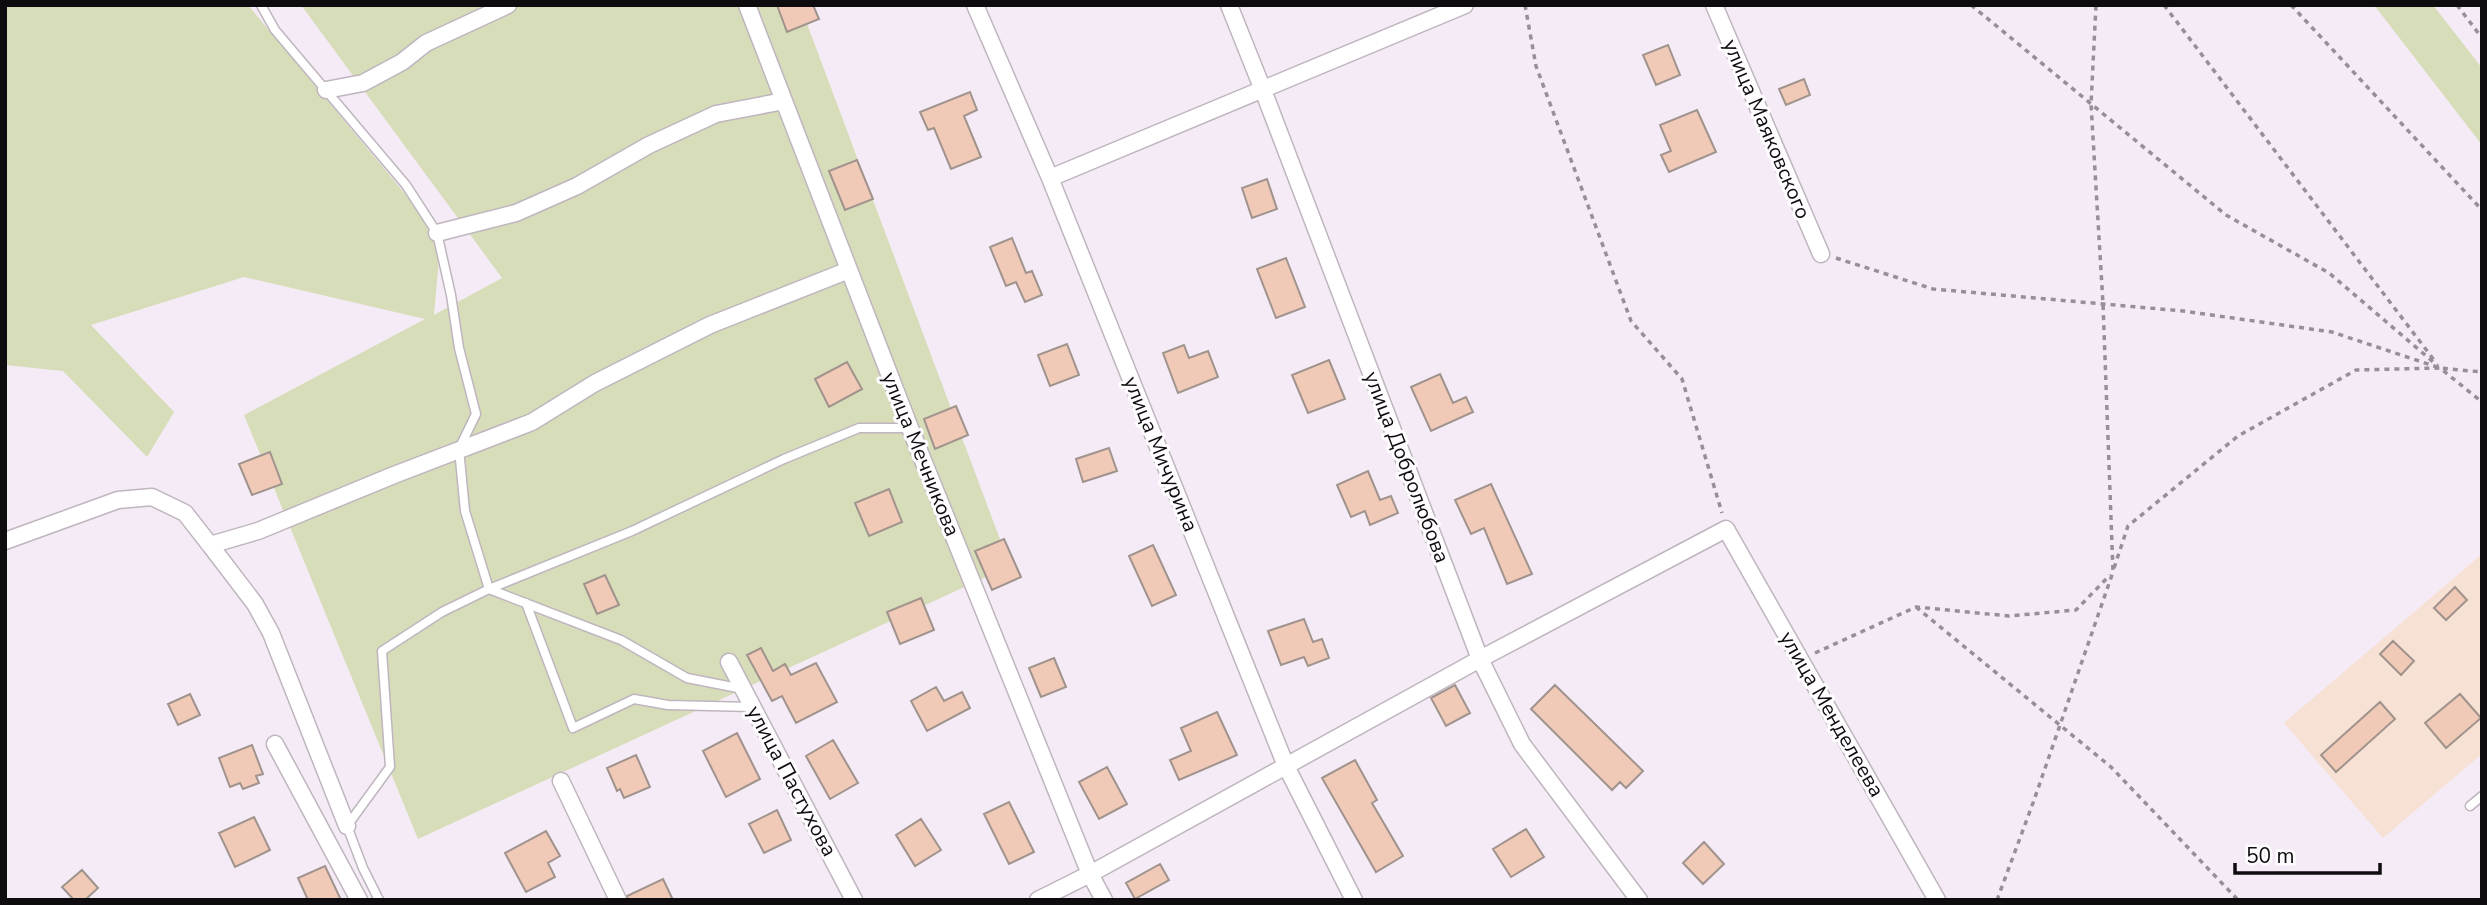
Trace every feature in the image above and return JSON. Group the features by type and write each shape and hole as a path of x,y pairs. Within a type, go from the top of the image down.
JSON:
{"street":[{"path":"326,90 363,83 402,62 426,44 508,5"},
{"name":"улица Мечникова","path":"747,5 910,428 1090,874 1104,900"},
{"name":"улица Мичурина","path":"975,5 1050,178 1286,766 1354,900"},
{"name":"улица Добролюбова","path":"1229,5 1480,659 1522,744 1639,900"},
{"path":"1050,178 1465,5"},
{"name":"улица Маяковского","path":"1714,5 1821,254"},
{"path":"437,233 516,213 577,186 649,145 716,114 784,101"},
{"path":"210,545 258,531 531,422 595,383 710,325 849,270"},
{"path":"5,541 118,500 152,497 185,513 255,604 271,633 347,826"},
{"path":"1038,900 1480,659 1726,529"},
{"name":"улица Менделеева","path":"1726,529 1937,900"},
{"name":"улица Пастухова","path":"729,662 854,900"},
{"path":"275,744 359,900"},
{"path":"561,781 618,900"}],"lane":[{"path":"261,5 275,30 406,185 437,233 451,295 459,348 476,414 459,449 465,511 489,589"},
{"path":"379,900 347,826 390,767 382,651 442,612 489,589 632,531 783,459 859,428 910,428"},
{"path":"489,589 621,640 687,678 743,689"},
{"path":"526,603 573,728 634,699 668,705 752,706"},
{"path":"2470,806 2482,796"}],"path":[{"path":"1525,5 1536,66 1631,321 1682,379 1726,529"},
{"path":"1971,5 2226,215 2329,273 2482,402"},
{"path":"1800,659 1916,607 2009,616 2077,610 2113,572 2103,304 2091,104 2096,5"},
{"path":"2164,5 2440,368"},
{"path":"2291,5 2482,210"},
{"path":"2457,5 2482,38"},
{"path":"1821,254 1933,289 2183,311 2332,332 2440,368"},
{"path":"1997,900 2128,526 2238,436 2356,370 2440,368 2482,372"},
{"path":"1916,607 2111,767 2238,900"}],"shaded area":[{"path":"2482,554 2482,754 2383,838 2284,723"}],"green space":[{"path":"5,5 248,5 441,237 434,315 502,278 301,5 800,5 1010,566 418,839 244,415 425,319 244,277 91,325 174,412 147,457 63,371 5,365"},
{"path":"2374,5 2433,5 2482,68 2482,145"}],"building":[{"path":"777,5 813,5 819,19 787,32"},
{"path":"1668,45 1680,75 1656,85 1643,55"},
{"path":"1804,79 1810,95 1786,105 1779,89"},
{"path":"970,92 977,110 964,116 981,157 951,169 934,128 928,130 920,112"},
{"path":"1697,110 1716,152 1669,172 1661,155 1671,151 1660,125"},
{"path":"857,160 873,199 845,210 829,171"},
{"path":"1267,179 1277,209 1252,218 1242,188"},
{"path":"1012,238 1026,273 1032,271 1042,295 1025,302 1016,282 1006,286 990,247"},
{"path":"1286,258 1305,307 1276,318 1257,269"},
{"path":"1067,344 1079,375 1050,386 1038,355"},
{"path":"1184,345 1189,358 1208,351 1218,377 1178,393 1163,353"},
{"path":"1329,360 1345,399 1308,413 1292,375"},
{"path":"847,362 862,389 829,407 815,379"},
{"path":"1440,374 1453,403 1466,397 1473,412 1431,431 1411,387"},
{"path":"956,406 968,435 935,449 924,419"},
{"path":"1109,448 1117,471 1083,482 1076,459"},
{"path":"270,452 282,484 252,495 239,464"},
{"path":"1368,471 1380,500 1391,496 1398,513 1370,525 1365,511 1351,517 1337,485"},
{"path":"1491,484 1532,574 1507,584 1484,528 1471,534 1455,500"},
{"path":"889,489 902,522 869,536 855,503"},
{"path":"1004,539 1021,577 992,590 975,551"},
{"path":"1153,545 1176,595 1152,606 1129,556"},
{"path":"605,575 619,605 597,614 584,584"},
{"path":"2455,587 2467,600 2446,620 2434,608"},
{"path":"921,598 934,630 900,644 887,612"},
{"path":"1304,619 1313,642 1322,639 1329,658 1308,666 1304,657 1281,665 1268,631"},
{"path":"2393,641 2414,661 2401,675 2380,654"},
{"path":"761,648 773,671 785,664 791,675 816,663 837,702 796,723 782,696 772,701 747,655"},
{"path":"1054,658 1066,687 1041,697 1029,668"},
{"path":"1455,685 1470,713 1446,726 1431,698"},
{"path":"1555,685 1643,771 1626,788 1620,782 1612,790 1531,709"},
{"path":"936,687 944,701 962,692 970,708 927,731 911,701"},
{"path":"190,694 200,715 178,725 168,704"},
{"path":"2460,694 2481,718 2446,748 2425,723"},
{"path":"2380,702 2395,719 2336,772 2321,755"},
{"path":"1217,712 1237,755 1179,780 1170,760 1191,751 1181,728"},
{"path":"737,733 760,779 726,797 703,751"},
{"path":"833,740 858,783 830,799 806,756"},
{"path":"252,745 263,774 256,776 259,783 243,789 240,783 230,787 219,758"},
{"path":"636,755 650,787 624,798 620,789 617,791 607,768"},
{"path":"1355,760 1377,800 1372,803 1403,856 1376,872 1322,778"},
{"path":"1107,767 1127,804 1099,819 1079,782"},
{"path":"1009,802 1034,852 1009,864 984,814"},
{"path":"777,810 791,840 764,853 749,824"},
{"path":"254,817 270,850 235,867 219,833"},
{"path":"921,819 941,850 915,866 896,835"},
{"path":"1526,829 1544,857 1511,877 1493,849"},
{"path":"546,831 560,856 548,863 555,877 526,892 505,853"},
{"path":"1704,842 1724,864 1703,884 1683,863"},
{"path":"1160,864 1169,880 1135,899 1126,883"},
{"path":"325,866 341,900 308,900 298,878"},
{"path":"82,870 98,888 85,900 74,900 62,887"},
{"path":"663,879 673,900 628,900 627,896"}]}
